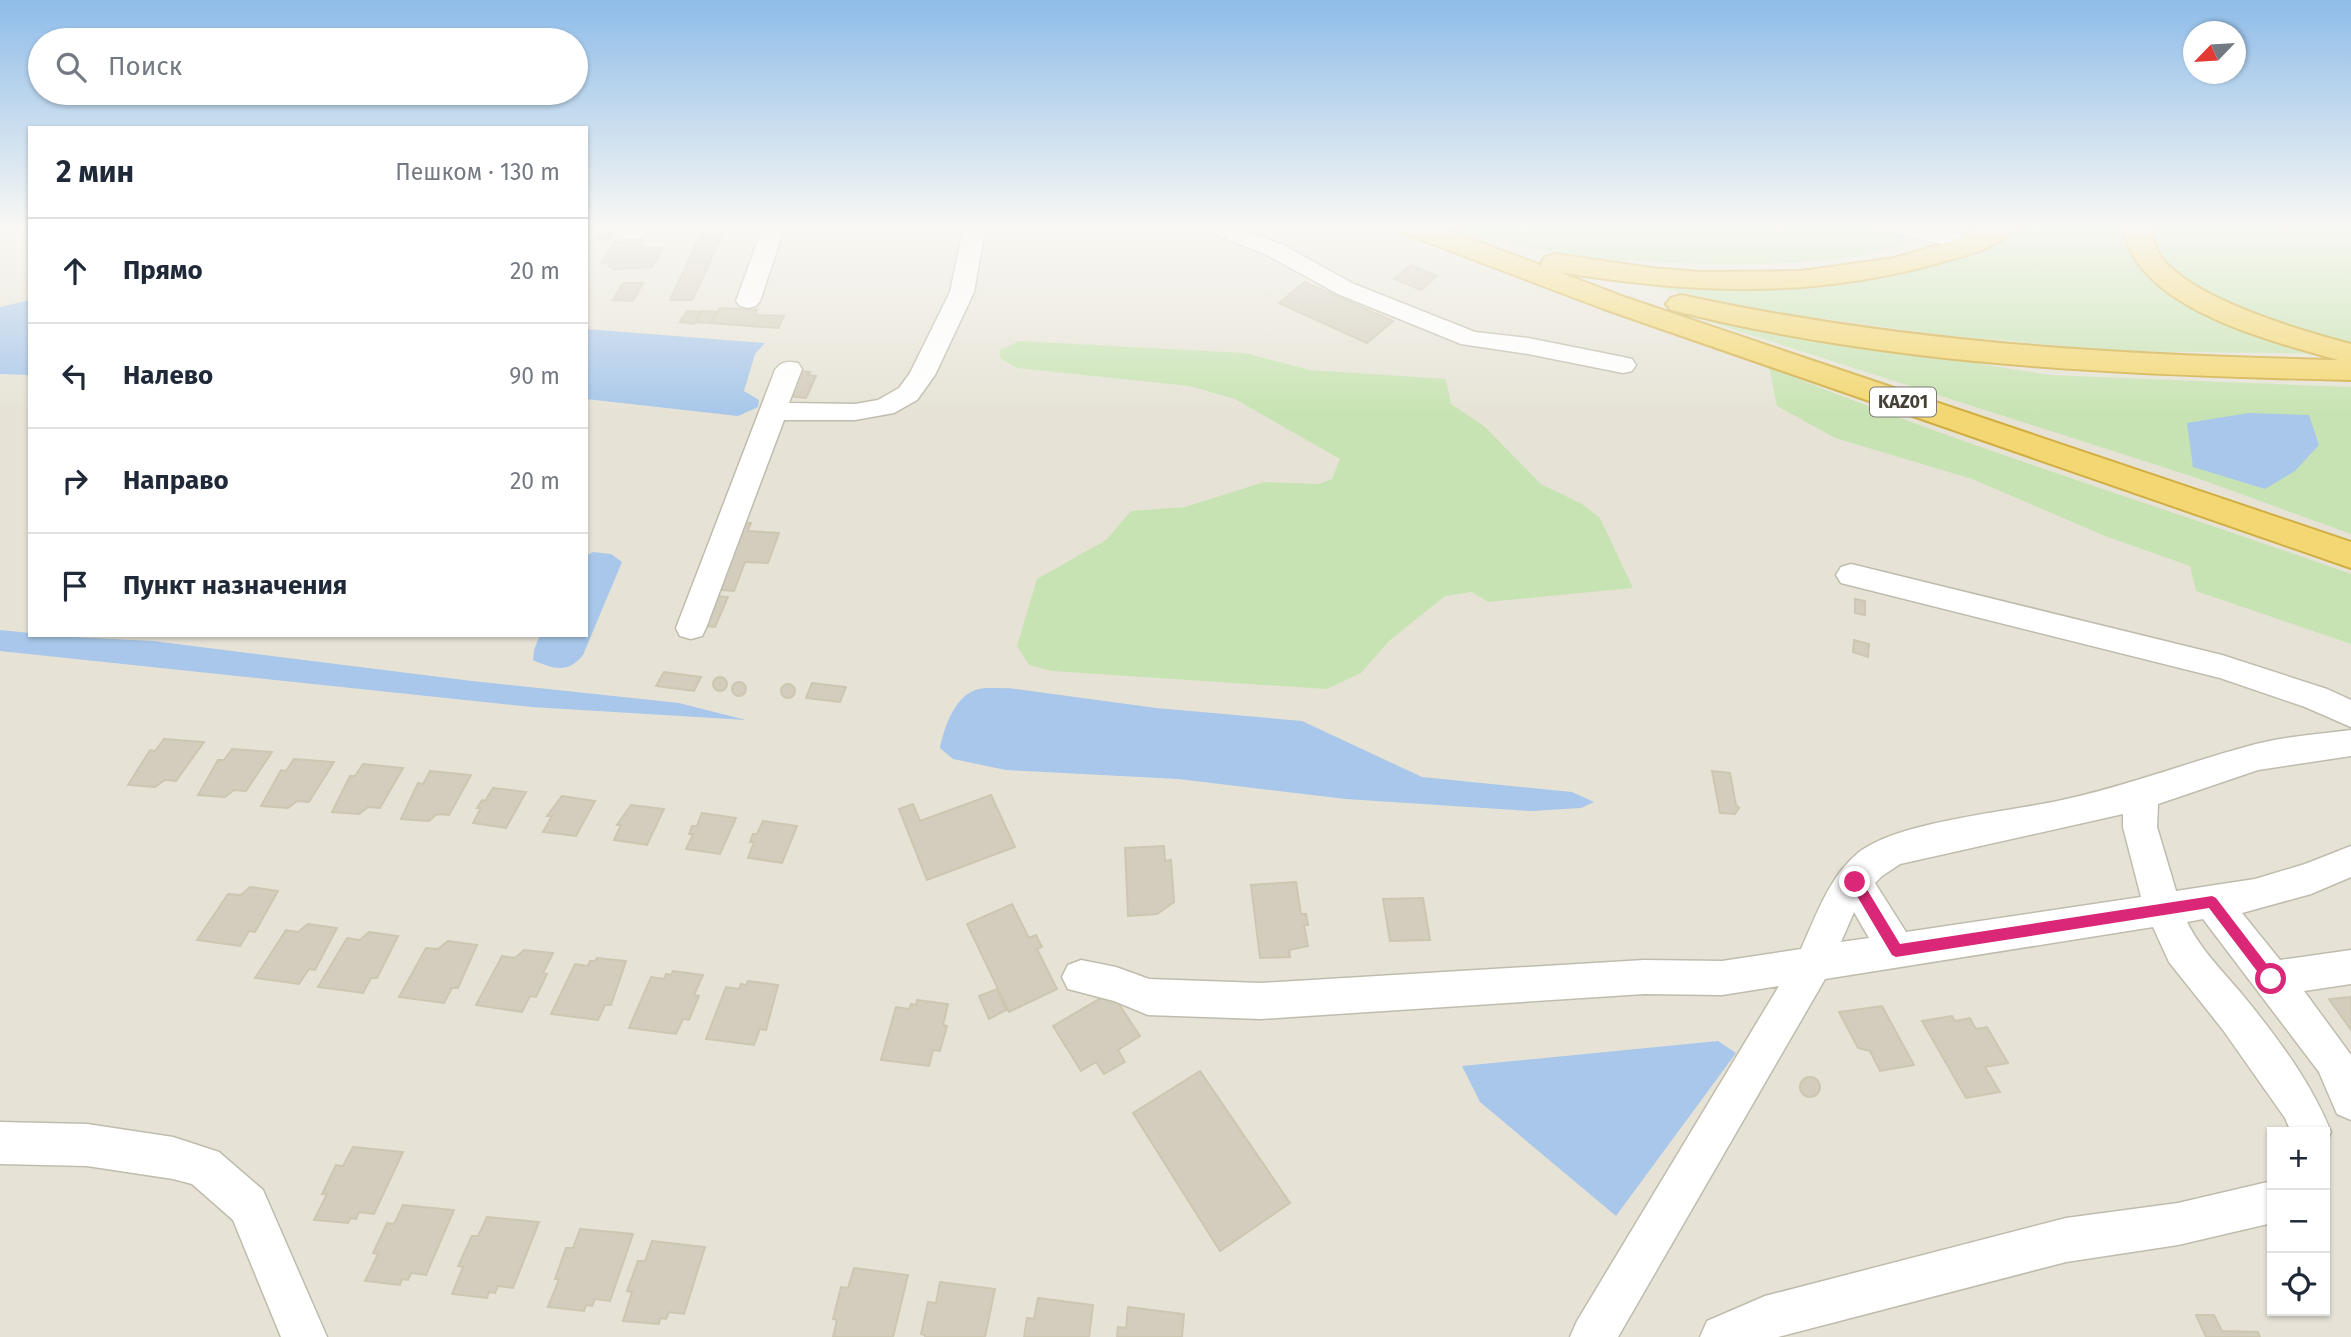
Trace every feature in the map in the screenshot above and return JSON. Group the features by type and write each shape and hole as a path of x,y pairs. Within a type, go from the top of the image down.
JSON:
{"highway":[{"name":"KАZ01","path":"1576,288 2351,555"},
{"name":"KАZ01","path":"1618,288 1693,307 1893,344 2028,357 2234,368 2351,370"},
{"path":"2183,288 2226,310 2351,354"}],"street":[{"path":"748,301 752,288"},
{"path":"772,411 855,412 886,407 908,394 922,375 963,288"},
{"path":"1347,288 1470,339 1528,346 1623,365"},
{"path":"691,628 783,376 789,369"},
{"path":"1850,575 2222,667 2316,698 2351,714"},
{"path":"1593,1337 1813,964 1842,898 1868,866 1891,851 1951,836 2062,815 2141,795 2258,757 2351,743"},
{"path":"2141,795 2140,827 2163,910 2182,950 2237,1017 2284,1082 2299,1104 2309,1127"},
{"path":"1081,977 1116,984 1148,997 1261,1001 1644,977 1722,978 2255,895 2311,878 2351,861"},
{"path":"1855,882 1896,951"},
{"path":"2212,902 2333,1059 2351,1100"},
{"path":"2271,979 2351,967"},
{"path":"0,1143 87,1146 173,1158 204,1167 248,1205 304,1337"},
{"path":"1723,1337 1765,1318 2066,1240 2178,1224 2267,1203"}],"shaded area":[{"path":"0,288 28,288 28,637 588,637 588,288 2351,288 2351,1337 0,1337"}],"green space":[{"path":"1662,288 2177,288 2334,354 2117,351 1943,335 1788,314"},
{"path":"2198,288 2351,288 2351,346 2307,336"},
{"path":"1704,320 2049,375 2351,387 2351,534 2194,477"},
{"path":"1019,341 1245,353 1310,370 1446,379 1451,404 1484,426 1541,484 1582,504 1600,518 1633,588 1488,602 1472,592 1445,596 1389,641 1361,673 1327,689 1052,671 1029,665 1017,646 1037,579 1106,540 1131,511 1185,507 1264,482 1319,484 1332,479 1340,459 1235,399 1190,386 1017,368 1000,358 1000,350"},
{"path":"1769,367 1985,449 2351,574 2351,644 2196,591 2190,566 2105,536 1972,479 1835,438 1777,406"}],"water":[{"path":"28,300 28,375 0,374 0,307"},
{"path":"588,329 765,343 755,354 744,391 759,400 758,407 738,416 588,399"},
{"path":"2249,413 2309,415 2319,445 2295,471 2265,489 2193,467 2187,423"},
{"path":"593,552 611,554 622,562 583,655 572,665 560,668 533,660 539,637 588,637 588,555"},
{"path":"0,630 28,633 28,637 153,641 472,681 679,703 746,720 532,707 0,651"},
{"path":"1008,688 1156,708 1302,721 1422,777 1572,792 1594,802 1581,808 1531,811 1346,799 1178,779 1006,770 953,759 940,748 952,713 963,698 979,689"},
{"path":"1718,1041 1736,1053 1616,1216 1480,1102 1462,1066"}],"building":[{"path":"620,288 640,288 633,301 613,300"},
{"path":"675,288 697,288 692,300 670,300"},
{"path":"1297,288 1319,288 1393,321 1367,343 1279,303"},
{"path":"720,308 757,310 755,315 784,316 778,328 711,323"},
{"path":"687,311 701,312 694,324 680,322"},
{"path":"702,311 717,312 711,323 696,322"},
{"path":"799,371 810,372 808,375 816,376 806,398 786,396"},
{"path":"742,523 751,523 748,531 779,533 768,563 745,562 734,591 709,589"},
{"path":"708,595 728,597 715,627 695,625"},
{"path":"1855,599 1865,601 1865,615 1855,613"},
{"path":"1854,640 1869,644 1868,657 1853,652"},
{"path":"664,672 701,677 694,691 656,686"},
{"path":"720,677 725,679 725,689 720,691 715,689 713,684 715,679"},
{"path":"739,682 744,684 744,694 739,696 734,694 732,689 734,684"},
{"path":"812,683 846,687 840,702 806,698"},
{"path":"788,684 793,686 793,696 788,698 783,696 781,691 783,686"},
{"path":"164,739 204,742 176,781 165,780 155,787 128,785 150,750 155,751"},
{"path":"232,749 272,752 246,791 234,790 225,797 198,795 218,760 224,760"},
{"path":"294,759 334,762 309,802 297,801 288,808 261,806 281,770 286,771"},
{"path":"363,764 403,768 380,808 368,807 359,814 332,812 350,776 355,776"},
{"path":"430,771 471,775 449,815 437,814 429,821 401,819 418,783 423,784"},
{"path":"1712,771 1730,773 1736,805 1739,808 1735,814 1720,813"},
{"path":"493,788 526,792 506,828 473,823 481,808 477,808"},
{"path":"991,795 1015,847 927,880 899,809 913,804 920,821"},
{"path":"562,796 595,801 576,836 543,832 552,816 547,816"},
{"path":"631,805 664,809 647,845 614,840 621,825 617,825"},
{"path":"702,813 736,818 720,854 686,849 693,834 689,834 692,826 697,826"},
{"path":"763,821 797,826 782,863 748,858 754,842 750,842 753,834 757,834"},
{"path":"1164,846 1165,861 1171,860 1174,902 1157,914 1128,916 1125,848"},
{"path":"1296,882 1301,914 1306,914 1308,925 1304,925 1308,946 1289,950 1290,957 1260,958 1251,885"},
{"path":"250,887 278,891 255,932 249,931 240,946 197,940 228,894 241,895"},
{"path":"1423,898 1430,940 1390,941 1383,899"},
{"path":"1012,904 1029,938 1036,935 1042,947 1037,949 1057,989 1009,1012 967,924"},
{"path":"308,924 337,928 315,970 309,969 299,984 255,978 286,930 298,932"},
{"path":"369,932 398,936 377,978 371,978 363,993 318,987 347,938 360,940"},
{"path":"448,941 477,945 458,988 452,988 444,1003 399,997 426,948 438,949"},
{"path":"524,950 553,953 543,973 547,974 536,997 530,996 522,1012 476,1005 502,956 515,958"},
{"path":"597,958 626,961 611,1005 605,1005 598,1020 551,1014 575,964 588,966 590,961"},
{"path":"673,971 703,975 694,995 699,996 689,1020 683,1019 676,1034 629,1028 651,977 664,979 666,974 671,975"},
{"path":"748,981 778,985 766,1030 760,1029 754,1045 706,1039 726,987 739,989 741,984 746,985"},
{"path":"997,989 1006,1010 989,1019 979,996"},
{"path":"1111,992 1140,1036 1118,1050 1125,1062 1104,1074 1096,1062 1081,1071 1053,1026"},
{"path":"2351,997 2351,1030 2329,999"},
{"path":"917,1000 948,1004 943,1025 947,1026 940,1051 933,1050 929,1066 881,1060 896,1007 909,1009 911,1004 916,1005"},
{"path":"1882,1006 1914,1065 1880,1071 1870,1051 1858,1048 1839,1012"},
{"path":"1952,1016 1955,1021 1970,1018 1976,1029 1987,1027 2008,1063 1985,1067 2000,1092 1966,1098 1922,1021"},
{"path":"1200,1071 1290,1203 1220,1251 1133,1113"},
{"path":"1810,1077 1817,1080 1820,1087 1817,1094 1810,1097 1803,1094 1800,1087 1803,1080"},
{"path":"353,1147 403,1152 374,1214 359,1212 356,1219 351,1218 348,1223 314,1220 327,1194 322,1194 336,1165 343,1166"},
{"path":"403,1205 454,1210 426,1275 411,1273 408,1280 402,1279 400,1285 365,1281 378,1254 373,1253 387,1223 394,1224"},
{"path":"487,1217 539,1222 513,1288 498,1286 495,1293 489,1292 487,1298 452,1294 463,1267 458,1266 472,1236 478,1236"},
{"path":"580,1229 633,1234 610,1301 595,1299 592,1306 586,1305 584,1311 548,1307 559,1279 555,1279 566,1248 573,1248"},
{"path":"652,1241 705,1247 684,1314 669,1312 666,1319 660,1318 659,1324 623,1321 632,1292 627,1291 638,1261 645,1261"},
{"path":"854,1268 908,1275 893,1337 833,1337 837,1320 833,1319 841,1287 848,1288"},
{"path":"940,1282 995,1289 985,1337 925,1337 921,1334 928,1302 936,1303"},
{"path":"1038,1298 1093,1305 1089,1337 1024,1337 1027,1318 1034,1319"},
{"path":"1128,1307 1184,1314 1182,1337 1117,1337 1118,1327 1126,1328"},
{"path":"2196,1315 2214,1315 2222,1331 2258,1332 2260,1337 2206,1337"}],"route":[{"path":"1855,882 1896,951 2212,902 2271,979"}]}
